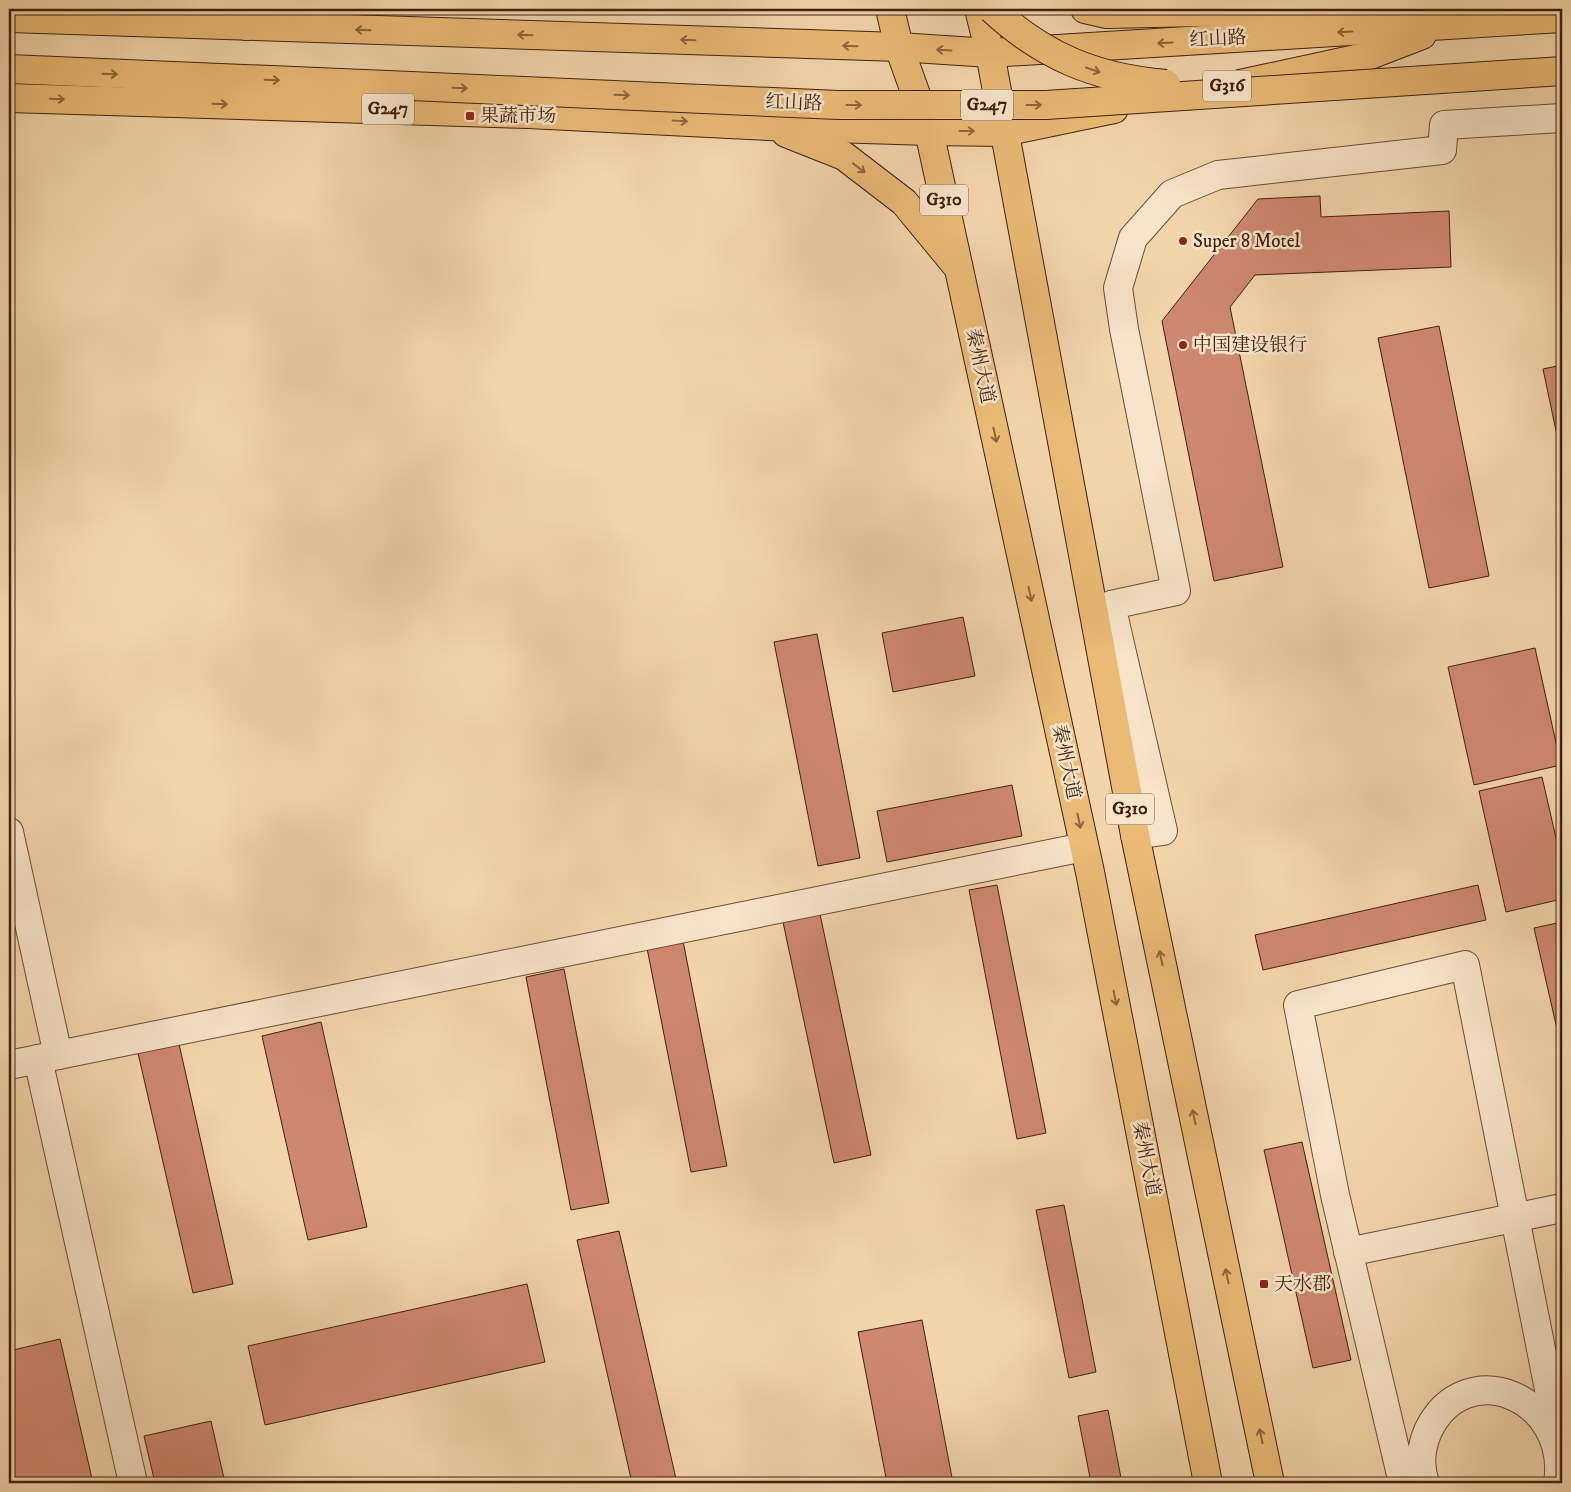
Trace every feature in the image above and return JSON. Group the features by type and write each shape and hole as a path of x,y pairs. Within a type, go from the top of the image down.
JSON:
{"main road":[{"name":"秦州大道","path":"890,9 899,48 929,131 1090,872 1208,1483"},
{"path":"979,9 990,53"},
{"path":"992,9 1008,24 1035,43 1064,59 1095,72 1127,80 1252,92"},
{"path":"1085,9 1107,14 1348,9 1446,26"},
{"name":"红山路","path":"9,18 244,17 990,53 1562,18"},
{"name":"红山路","path":"768,126 1004,132 1364,57 1446,26"},
{"name":"G247","path":"990,53 1004,132"},
{"name":"红山路","path":"9,69 838,105 1046,105 1562,72"},
{"name":"G247","path":"9,98 528,114 768,126"},
{"path":"768,126 844,156 904,202 959,268"},
{"name":"G310","path":"1004,132 1135,835 1270,1483"}],"lane":[{"path":"879,9 899,48"},
{"path":"1135,835 1163,830 1111,605 1176,591 1124,330 1118,288 1134,238 1172,194 1218,175 1442,150 1444,125 1562,118"},
{"path":"9,832 48,1057 133,1483"},
{"path":"9,1065 1084,847"},
{"path":"1407,1481 1348,1252 1298,1005 1465,965 1561,1450 1562,1463 1558,1483"},
{"path":"1348,1252 1562,1208"},
{"path":"1407,1481 1421,1458 1424,1440 1432,1424 1443,1409 1458,1398 1476,1392 1494,1391 1512,1394 1529,1401 1543,1413 1553,1428 1561,1450"}],"building":[{"path":"1320,196 1321,217 1449,211 1451,267 1255,275 1230,307 1283,567 1214,581 1162,321 1258,199"},
{"path":"1439,326 1489,576 1429,588 1378,338"},
{"path":"1562,365 1562,459 1543,369"},
{"path":"963,617 975,676 893,692 882,633"},
{"path":"817,634 860,858 818,866 774,642"},
{"path":"1535,648 1561,765 1474,785 1448,667"},
{"path":"1542,777 1562,864 1562,899 1506,912 1479,791"},
{"path":"1012,785 1022,836 887,862 877,811"},
{"path":"997,885 1046,1133 1017,1139 969,890"},
{"path":"1478,885 1486,920 1263,970 1255,935"},
{"path":"820,914 871,1155 834,1163 783,922"},
{"path":"1562,922 1562,1051 1534,928"},
{"path":"683,941 727,1166 691,1172 647,948"},
{"path":"564,969 609,1203 571,1210 526,977"},
{"path":"321,1022 367,1227 308,1240 262,1036"},
{"path":"179,1044 233,1284 193,1293 138,1053"},
{"path":"1302,1142 1351,1360 1313,1368 1264,1150"},
{"path":"1064,1205 1096,1372 1069,1378 1036,1210"},
{"path":"619,1231 677,1483 632,1483 577,1240"},
{"path":"527,1284 545,1362 265,1425 248,1346"},
{"path":"922,1320 953,1483 887,1483 858,1332"},
{"path":"60,1339 93,1483 9,1483 9,1351"},
{"path":"1108,1410 1122,1483 1091,1483 1078,1416"},
{"path":"211,1421 225,1483 155,1483 144,1436"}],"place":[{"name":"果蔬市场","path":"470,116"},
{"name":"Super 8 Motel","path":"1183,241"},
{"name":"中国建设银行","path":"1183,345"},
{"name":"天水郡","path":"1264,1284"}]}
